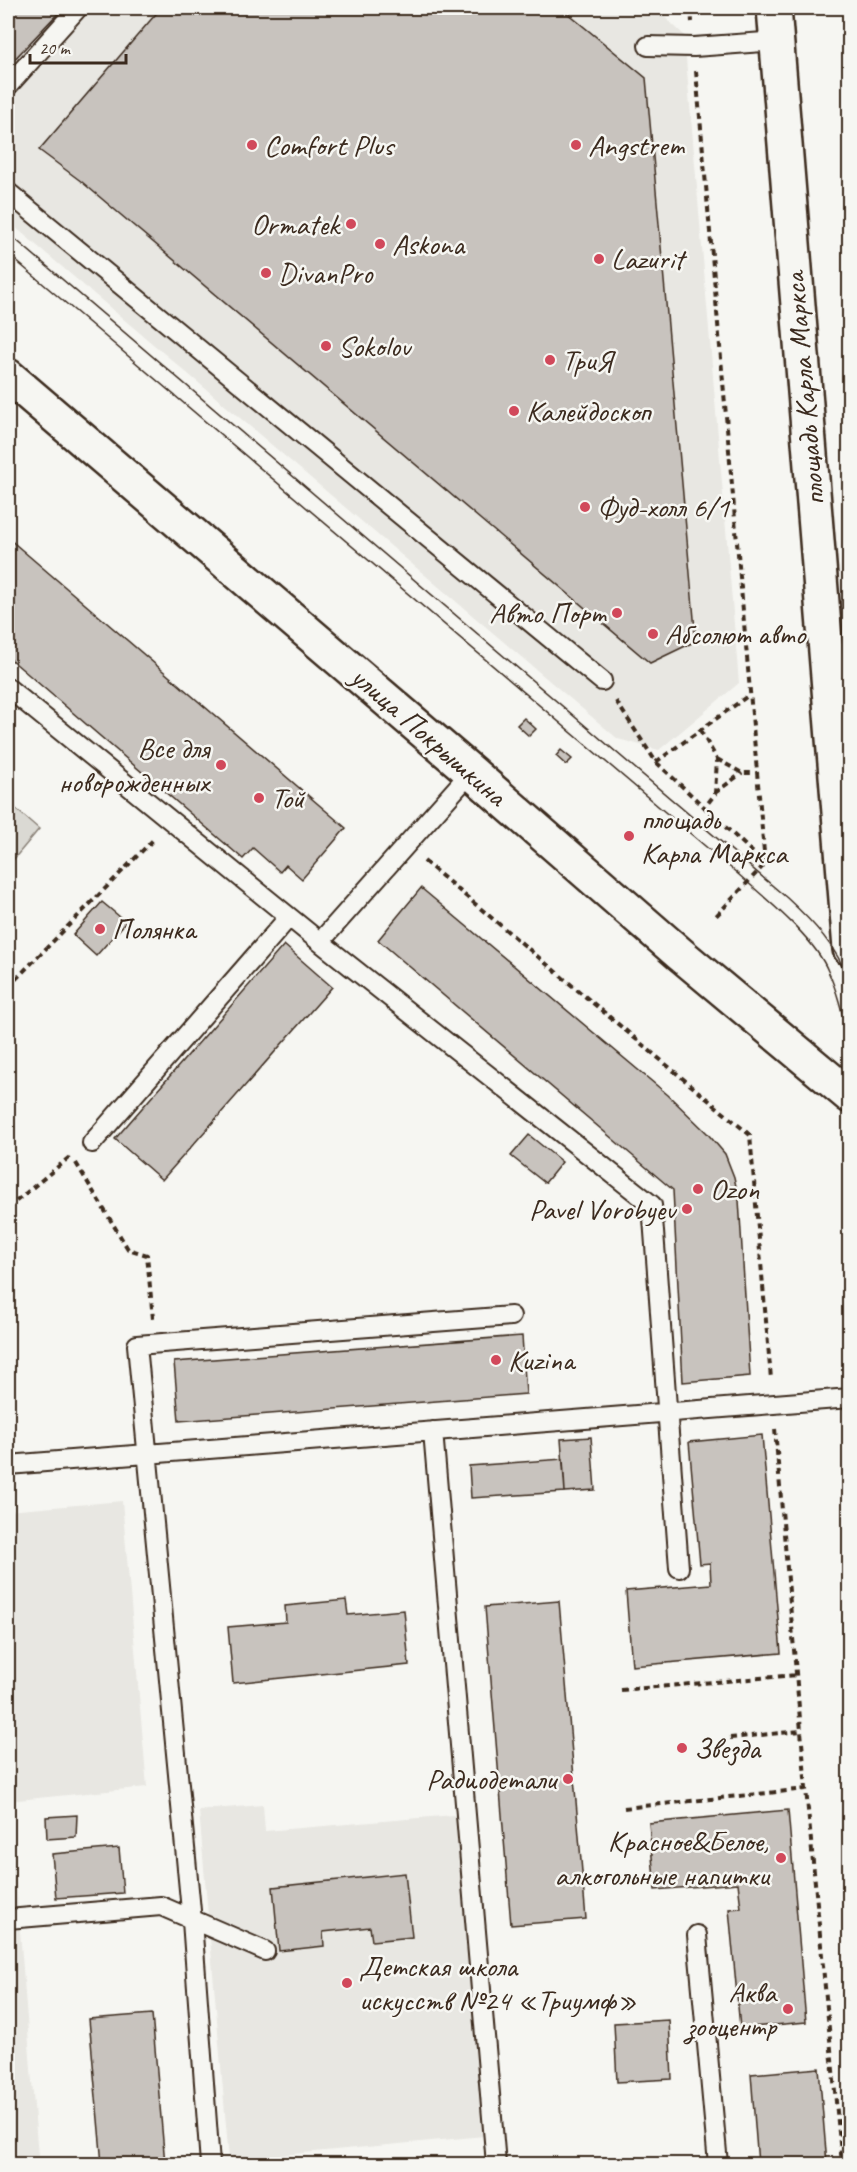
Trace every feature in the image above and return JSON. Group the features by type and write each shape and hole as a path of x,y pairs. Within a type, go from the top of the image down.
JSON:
{"main road":[{"name":"площадь Карла Маркса","path":"774,8 849,949"},
{"name":"улица Покрышкина","path":"8,376 680,954 849,1096"}],"lane":[{"path":"8,86 78,8"},
{"path":"648,46 694,47 777,41"},
{"path":"8,195 9,192 602,681"},
{"path":"8,688 320,942 652,1205 679,1568"},
{"path":"320,942 471,772"},
{"path":"92,1143 289,917"},
{"path":"210,2164 192,1921 137,1345 511,1316"},
{"path":"8,1465 849,1398"},
{"path":"433,1431 496,2164"},
{"path":"8,1919 161,1906 265,1950"},
{"path":"697,1935 718,2164"}],"path":[{"path":"691,8 765,864 715,917"},
{"path":"602,681 656,762 765,864"},
{"path":"656,762 750,694"},
{"path":"700,730 717,759 742,773 757,773"},
{"path":"715,794 717,759"},
{"path":"705,807 715,794 742,773"},
{"path":"8,987 172,822"},
{"path":"405,846 750,1135 806,1789 842,2164"},
{"path":"8,1208 72,1156 92,1143"},
{"path":"72,1156 128,1249 147,1255 155,1344"},
{"path":"621,1690 796,1675"},
{"path":"730,1738 801,1731"},
{"path":"624,1808 806,1789"}],"shaded area":[{"name":"Калейдоскоп","path":"8,8 655,8 684,35 739,683 659,750 618,739 8,221"},
{"path":"8,802 39,829 8,866"},
{"path":"122,1501 147,1787 8,1801 8,1511"},
{"name":"Детская школа искусств №24 «Триумф»","path":"263,1805 265,1831 466,1814 495,2135 229,2160 199,1810"},
{"path":"13,1844 38,2156 8,2158 8,1845"}],"building":[{"path":"8,8 56,8 60,11 8,66"},
{"name":"Калейдоскоп","path":"161,8 561,8 646,78 696,641 650,663 82,182 39,150"},
{"path":"8,538 346,828 302,879 286,865 280,872 253,848 243,859 8,657"},
{"path":"524,718 536,729 529,736 517,725"},
{"path":"561,750 572,759 566,765 556,756"},
{"path":"421,888 668,1095 725,1154 734,1177 739,1200 750,1376 683,1382 673,1190 378,940"},
{"name":"Полянка","path":"102,902 126,922 96,956 73,935"},
{"path":"284,945 332,987 162,1180 115,1139"},
{"path":"529,1135 562,1162 545,1183 511,1156"},
{"path":"522,1336 526,1394 179,1421 174,1362"},
{"path":"762,1435 781,1653 632,1666 626,1591 711,1584 710,1563 700,1564 689,1442"},
{"path":"591,1437 595,1490 565,1492 561,1439"},
{"path":"563,1459 565,1492 471,1498 469,1466"},
{"path":"346,1600 348,1615 404,1610 409,1665 233,1683 228,1627 286,1622 285,1606"},
{"path":"559,1601 586,1919 511,1925 485,1607"},
{"path":"788,1810 806,2022 740,2028 729,1909 741,1908 738,1883 655,1890 649,1823"},
{"path":"77,1815 76,1837 47,1839 46,1817"},
{"path":"119,1848 123,1893 56,1898 52,1854"},
{"path":"405,1873 412,1937 372,1941 370,1927 323,1932 324,1946 279,1951 273,1887"},
{"path":"152,2014 165,2164 102,2164 89,2019"},
{"path":"669,2020 672,2079 617,2082 614,2023"},
{"path":"819,2068 827,2164 758,2164 751,2074"}],"tram line":[{"path":"8,233 787,898 831,946 850,982"},
{"path":"8,254 775,907 801,932 821,958 835,989 850,1046"}],"place":[{"name":"Comfort Plus","path":"252,145"},
{"name":"Angstrem","path":"576,145"},
{"name":"Ormatek","path":"351,224"},
{"name":"Askona","path":"380,244"},
{"name":"Lazurit","path":"599,259"},
{"name":"DivanPro","path":"266,273"},
{"name":"Sokolov","path":"326,346"},
{"name":"ТриЯ","path":"550,360"},
{"name":"Калейдоскоп","path":"514,411"},
{"name":"Фуд-холл 6/1","path":"585,507"},
{"name":"Авто Порт","path":"617,613"},
{"name":"Абсолют авто","path":"653,634"},
{"name":"Все для новорожденных","path":"221,765"},
{"name":"Той","path":"259,798"},
{"name":"площадь Карла Маркса","path":"629,836"},
{"name":"Полянка","path":"100,929"},
{"name":"Ozon","path":"698,1189"},
{"name":"Pavel Vorobyev","path":"687,1209"},
{"name":"Kuzina","path":"496,1360"},
{"name":"Звезда","path":"682,1748"},
{"name":"Радиодетали","path":"568,1779"},
{"name":"Красное&Белое, алкогольные напитки","path":"781,1858"},
{"name":"Детская школа искусств №24 «Триумф»","path":"347,1983"},
{"name":"Аква зооцентр","path":"788,2009"}]}
